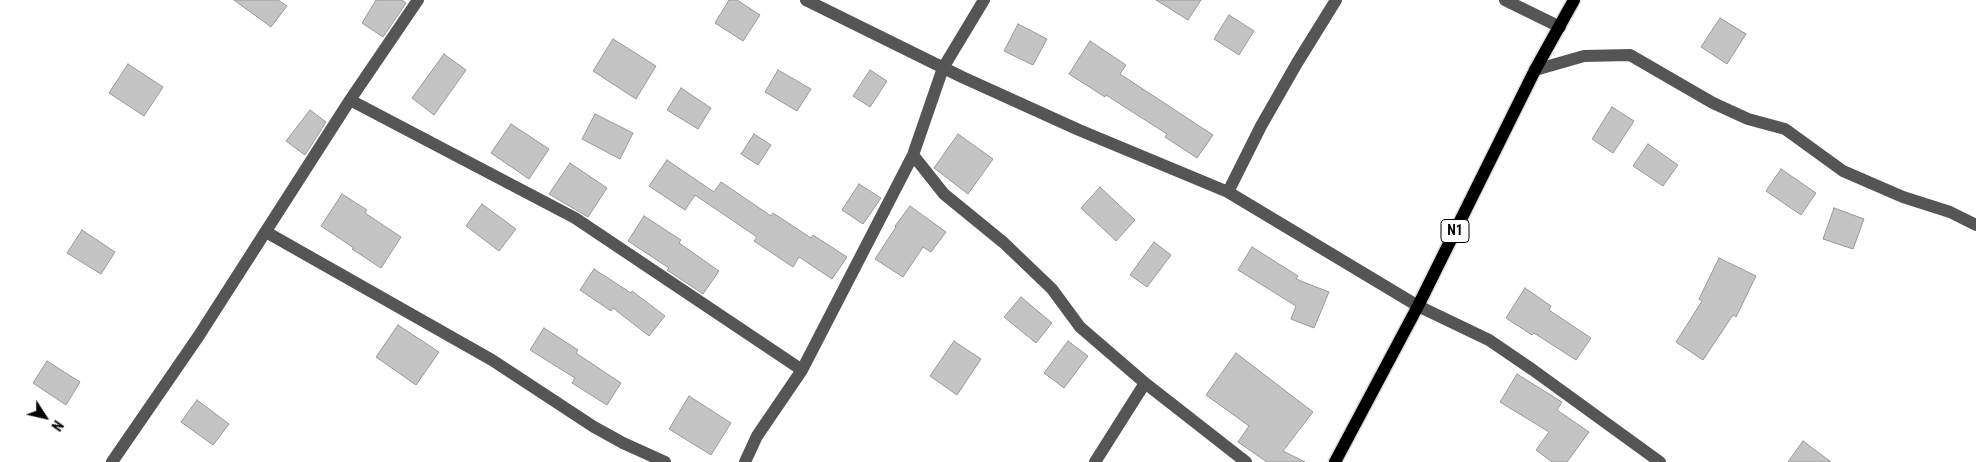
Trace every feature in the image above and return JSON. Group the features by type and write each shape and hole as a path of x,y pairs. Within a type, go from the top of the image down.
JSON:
{"main road":[{"name":"N1","path":"1335,462 1418,306 1535,70 1574,0"}],"street":[{"path":"112,462 198,337 350,100 418,0"},
{"path":"806,0 943,68 1079,130 1228,192 1418,306 1489,340 1660,462"},
{"path":"745,462 758,436 802,370 913,154 943,68 984,0"},
{"path":"1228,192 1288,78 1336,0"},
{"path":"1504,0 1560,27"},
{"path":"1535,70 1584,56 1630,55 1713,103 1748,119 1785,129 1843,171 1903,197 1950,212 1976,225"},
{"path":"350,100 575,218 802,370"},
{"path":"913,154 944,194 1004,244 1052,289 1080,327 1144,383 1246,462"},
{"path":"266,232 492,360 594,427 623,443 665,462"},
{"path":"1095,462 1144,383"}],"building":[{"path":"234,0 278,0 287,6 271,27"},
{"path":"376,0 402,0 406,3 383,37 362,23"},
{"path":"729,0 737,0 760,15 743,41 715,23"},
{"path":"1156,0 1201,0 1188,20"},
{"path":"1229,15 1254,31 1239,55 1214,39"},
{"path":"1720,18 1746,34 1727,64 1701,47"},
{"path":"1018,24 1047,39 1033,65 1004,51"},
{"path":"613,39 656,66 636,99 593,71"},
{"path":"1090,41 1126,65 1120,74 1213,135 1197,158 1165,137 1167,134 1069,74"},
{"path":"444,54 466,70 434,115 412,98"},
{"path":"128,64 163,87 144,116 109,93"},
{"path":"778,70 811,89 797,111 765,92"},
{"path":"870,70 887,81 870,107 853,96"},
{"path":"681,88 711,108 698,129 667,110"},
{"path":"1612,107 1634,121 1613,153 1592,139"},
{"path":"310,110 326,122 305,155 286,141"},
{"path":"595,114 633,133 620,159 582,139"},
{"path":"511,124 549,149 529,179 491,153"},
{"path":"754,134 771,145 758,165 741,154"},
{"path":"958,134 993,159 968,194 934,168"},
{"path":"1648,144 1678,165 1663,186 1633,166"},
{"path":"667,160 714,192 721,182 771,216 773,213 811,238 813,235 847,257 832,279 799,257 793,267 754,241 757,237 695,195 685,210 649,186"},
{"path":"570,163 607,188 588,217 549,194"},
{"path":"1781,169 1816,193 1801,215 1766,191"},
{"path":"859,184 881,198 863,224 842,210"},
{"path":"1100,187 1135,220 1116,241 1081,208"},
{"path":"342,194 367,210 365,213 401,237 381,268 321,226"},
{"path":"482,204 516,229 499,251 466,226"},
{"path":"910,206 946,232 931,252 923,247 903,277 875,259"},
{"path":"1834,208 1864,219 1853,249 1823,239"},
{"path":"644,216 681,240 679,243 719,271 703,294 667,270 669,268 628,241"},
{"path":"82,230 115,252 101,274 67,253"},
{"path":"1154,242 1171,255 1147,287 1130,275"},
{"path":"1252,247 1298,276 1296,279 1329,292 1314,328 1291,319 1296,306 1238,270"},
{"path":"1719,258 1756,276 1736,317 1733,315 1703,360 1676,342 1702,301 1699,299"},
{"path":"594,269 631,293 632,291 665,316 649,336 613,308 611,311 580,290"},
{"path":"1525,288 1551,306 1549,310 1591,338 1576,360 1534,333 1532,335 1506,318"},
{"path":"1021,297 1052,323 1036,343 1004,317"},
{"path":"398,325 439,352 416,385 376,357"},
{"path":"544,328 578,350 576,353 621,383 607,405 572,383 575,378 530,350"},
{"path":"954,341 981,359 957,395 930,376"},
{"path":"1068,341 1088,356 1064,388 1044,373"},
{"path":"1236,353 1313,412 1283,451 1305,462 1267,462 1238,442 1249,426 1206,395"},
{"path":"47,361 80,382 66,405 33,383"},
{"path":"1517,374 1562,402 1557,410 1589,432 1567,462 1552,462 1536,450 1549,432 1500,402"},
{"path":"689,396 731,423 711,455 669,429"},
{"path":"197,400 229,424 213,445 181,422"},
{"path":"1803,441 1831,462 1788,462"}]}
